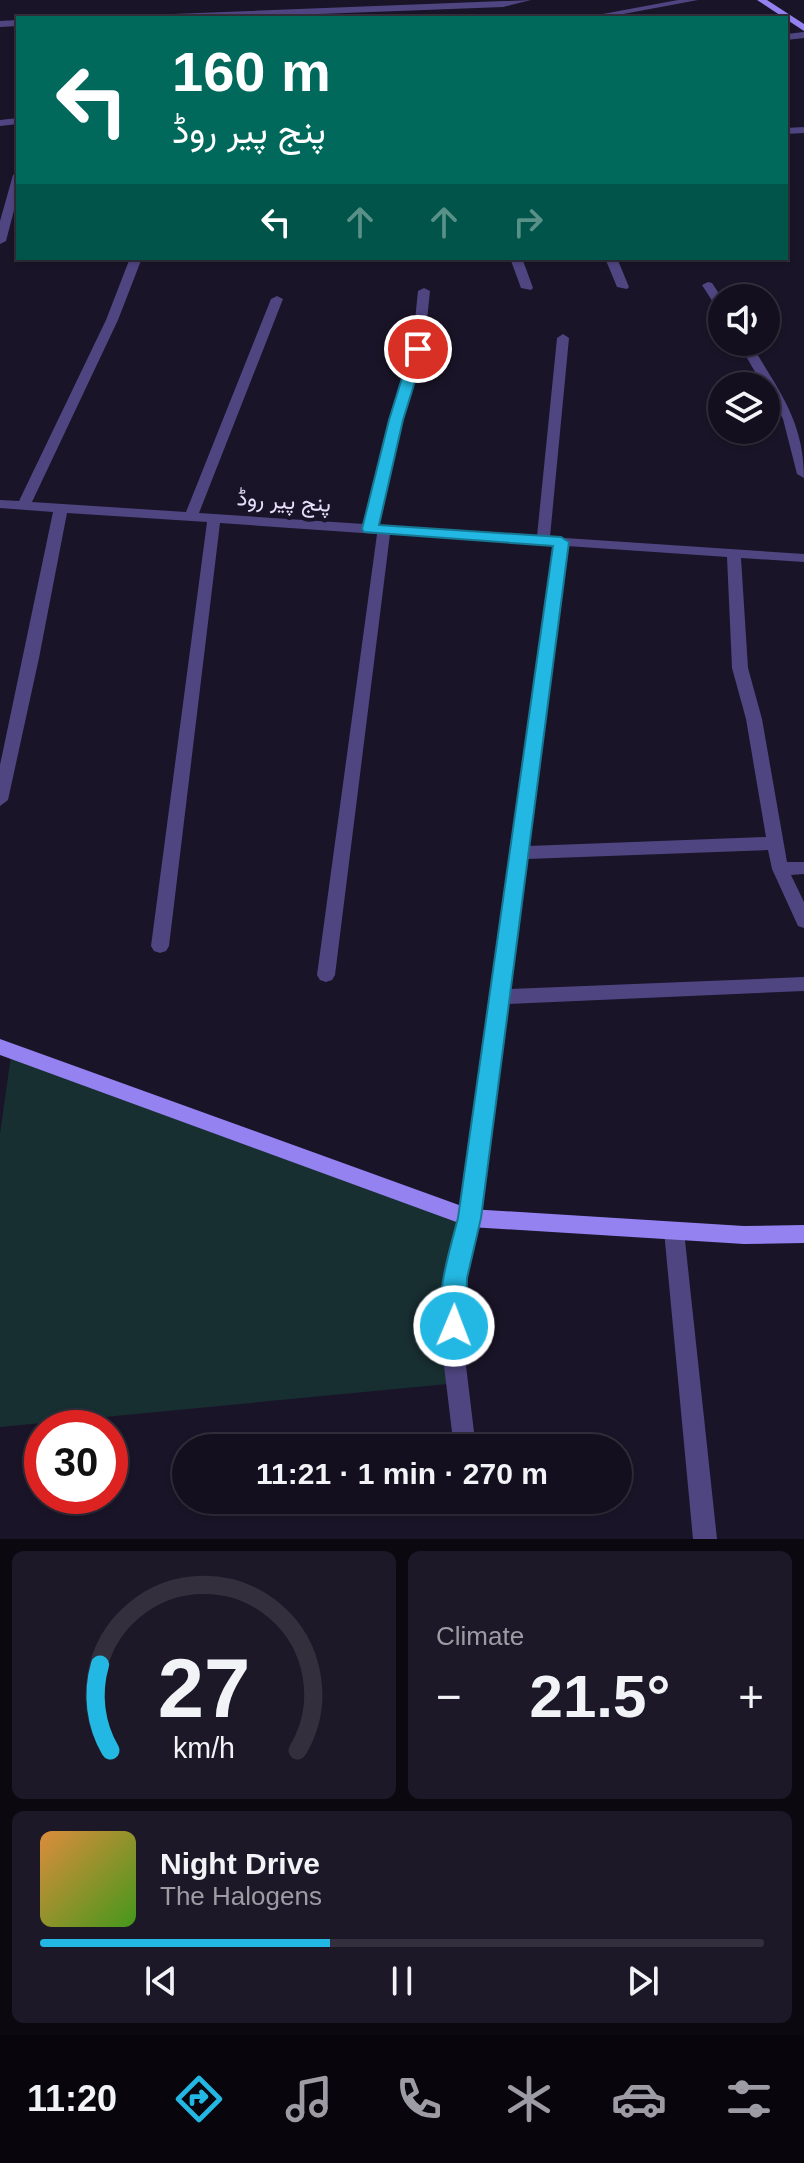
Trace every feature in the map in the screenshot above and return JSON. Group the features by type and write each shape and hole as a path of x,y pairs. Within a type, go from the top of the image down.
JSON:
{"street":[{"path":"198,16 503,4 527,0"},
{"path":"598,16 694,0"},
{"path":"761,0 786,16"},
{"path":"0,241 16,182"},
{"path":"23,506 112,320 135,260"},
{"path":"517,260 527,288"},
{"path":"612,260 623,287"},
{"path":"326,975 377,529 396,420 418,349 424,291"},
{"path":"191,517 277,299"},
{"path":"463,1432 453,1349 455,1278 470,1218 519,853 552,541 563,338"},
{"path":"752,356 789,419 804,474"},
{"name":"پنج پیر روڈ","path":"0,504 804,558"},
{"path":"0,800 61,508"},
{"path":"160,946 214,519"},
{"path":"734,553 740,668 754,719 780,869 804,921"},
{"path":"519,853 775,843"},
{"path":"780,869 804,868"},
{"path":"500,997 804,984"},
{"path":"0,1047 470,1218 744,1235 804,1234"},
{"path":"674,1231 705,1539"}],"green space":[{"path":"12,1049 470,1218 455,1278 458,1383 128,1415 128,1410 24,1410 24,1425 0,1427 0,1134"}],"route":[{"path":"418,349 396,420 370,529 561,542 470,1218 455,1278 454,1326"}]}
